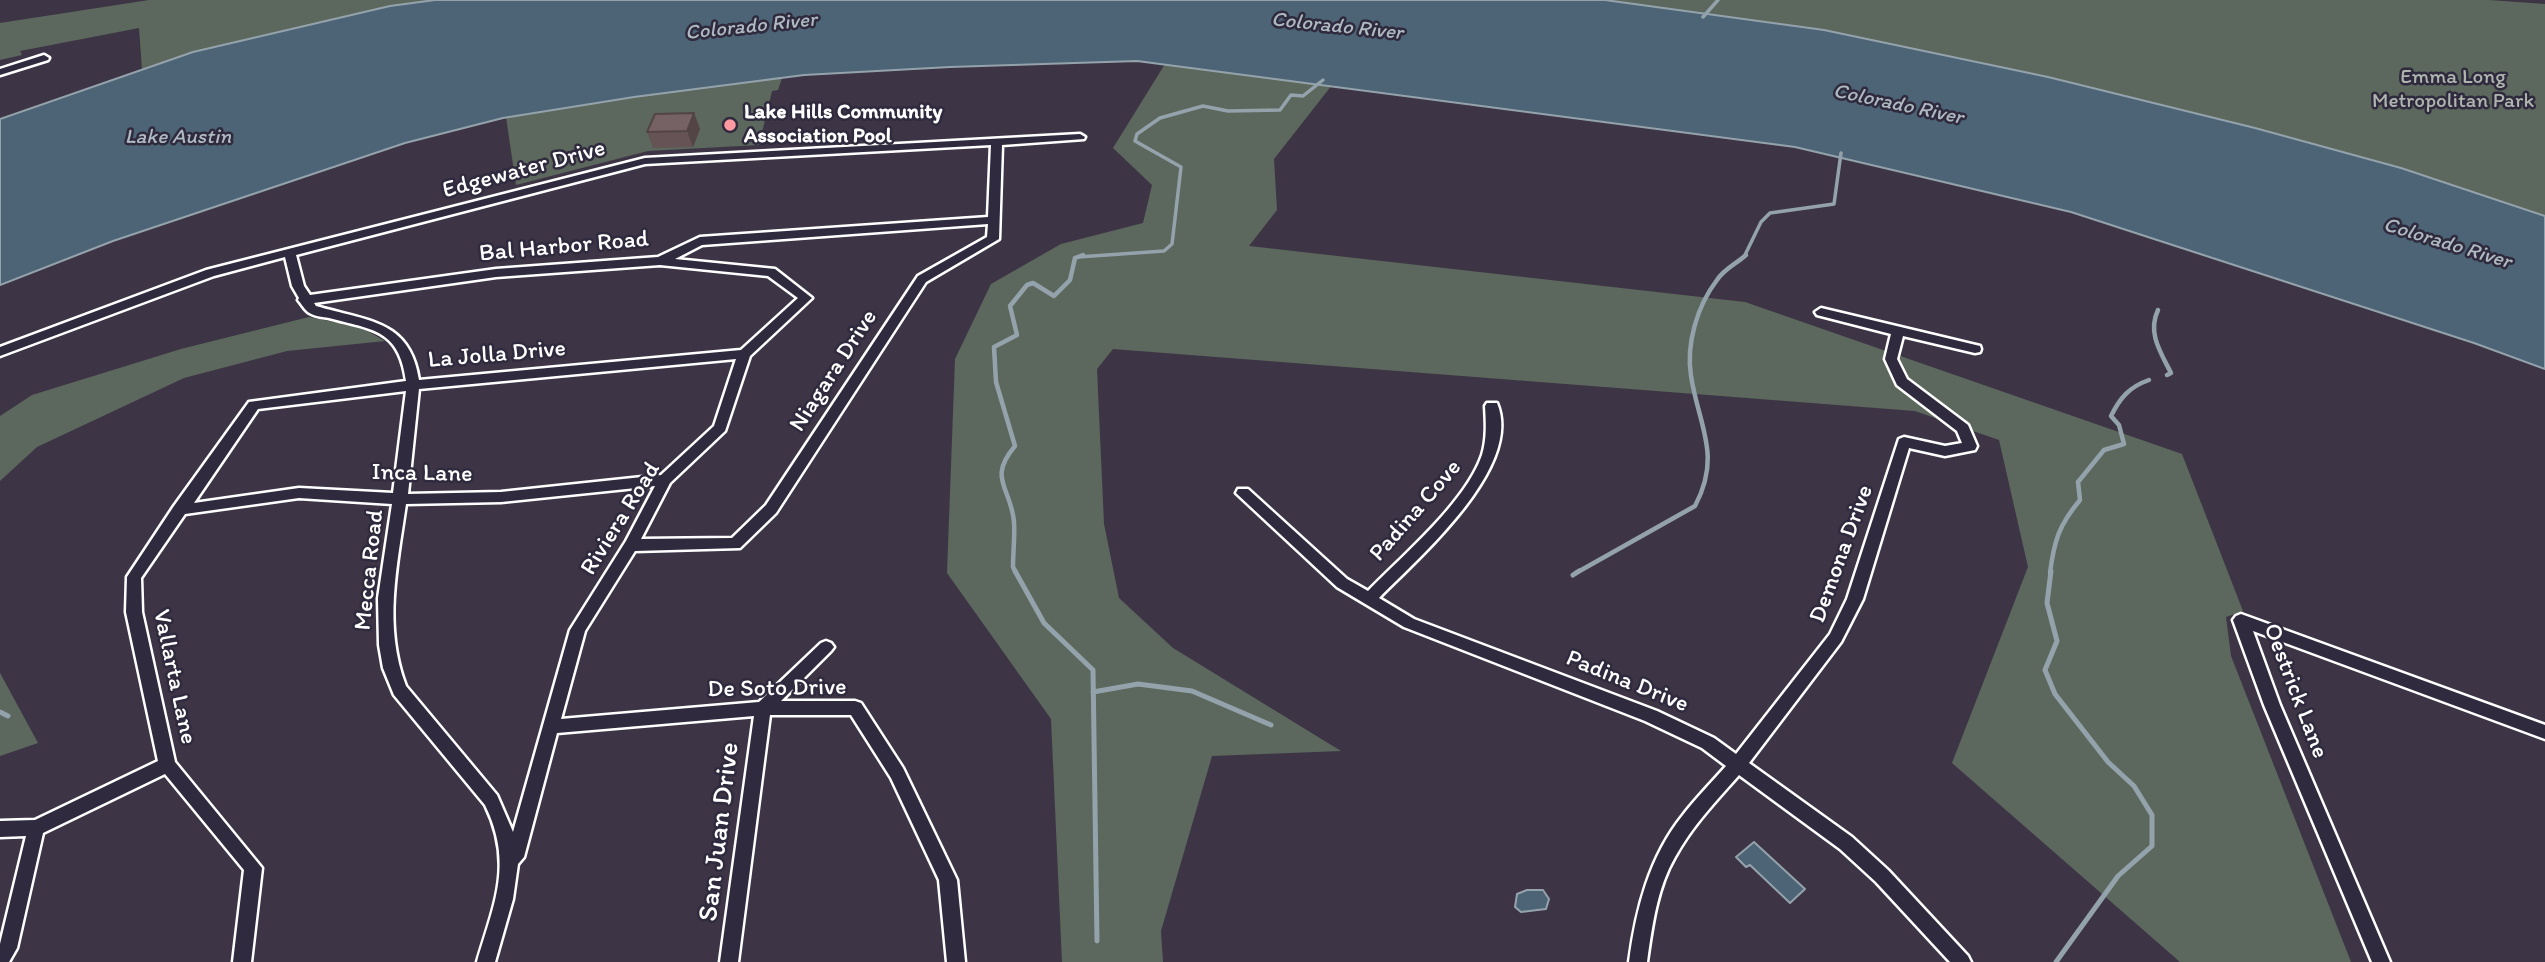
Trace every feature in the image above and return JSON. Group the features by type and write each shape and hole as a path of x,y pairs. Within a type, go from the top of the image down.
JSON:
{"street":[{"path":"0,72 44,58"},
{"name":"Edgewater Drive","path":"0,352 210,273 645,161 1080,137"},
{"name":"Niagara Drive","path":"631,545 735,544 771,509 922,279 993,240 997,141"},
{"name":"Bal Harbor Road","path":"304,300 496,272 660,261 700,240 993,220"},
{"path":"290,253 304,300"},
{"name":"Riviera Road","path":"512,868 579,630 631,545 665,480 720,428 744,354 806,298 771,272 660,261"},
{"name":"Mecca Road","path":"304,300 312,309 378,327 407,350 412,362 413,385 384,628 390,671 400,690 491,800 503,819 510,840 512,868 486,962"},
{"path":"1821,312 1975,349"},
{"name":"Demona Drive","path":"1638,962 1644,916 1667,855 1688,821 1739,763 1836,638 1855,599 1905,442 1945,451 1970,446 1963,428 1902,382 1891,359 1898,331"},
{"name":"La Jolla Drive","path":"254,405 413,385 744,354"},
{"name":"Vallarta Lane","path":"242,962 253,868 167,765 134,612 134,577 254,405"},
{"name":"Padina Cove","path":"1368,600 1461,502 1480,476 1494,438 1492,406"},
{"name":"Inca Lane","path":"179,510 299,493 400,499 501,498 665,480"},
{"name":"Padina Drive","path":"1243,494 1273,517 1321,565 1368,600 1409,623 1676,727 1739,763 1846,843 1882,876 1962,962"},
{"name":"Oestrick Lane","path":"2381,962 2272,705 2241,620 2545,732"},
{"path":"763,708 826,647"},
{"name":"De Soto Drive","path":"550,727 763,708 855,708 897,773 948,880 956,962"},
{"name":"San Juan Drive","path":"729,962 763,708"},
{"path":"0,829 36,828 167,765"},
{"path":"0,959 8,948 36,828"}],"green space":[{"path":"149,0 435,0 390,6 193,52 142,69 139,28 20,51 22,55 0,60 0,23"},
{"name":"Emma Long Metropolitan Park","path":"1605,0 2489,0 2545,4 2545,216 2401,168 2255,128 2048,77 1824,30"},
{"path":"1165,64 1332,85 1274,159 1277,210 1249,246 1745,302 2182,454 2243,611 2226,617 2231,656 2351,962 2180,962 1952,763 2028,567 1999,440 1915,411 1113,349 1097,369 1104,524 1119,598 1173,648 1341,751 1212,756 1161,931 1163,962 1062,962 1051,719 947,573 955,359 991,284 1061,244 1143,223 1152,185 1113,148"},
{"path":"782,78 778,90 772,91 759,145 648,151 516,185 506,117"},
{"path":"309,317 360,327 385,341 287,351 184,378 37,447 0,481 0,416 32,395 181,349"},
{"path":"0,673 38,743 0,756"}],"water":[{"name":"Lake Austin","path":"435,0 1605,0 1824,30 2048,77 2255,128 2401,168 2545,216 2545,369 2474,343 2071,212 1795,147 1137,61 804,75 634,97 503,118 405,143 113,241 0,285 0,119 193,52 390,6"},
{"path":"1754,842 1805,889 1790,903 1750,865 1746,867 1736,857"},
{"path":"1527,890 1543,890 1549,899 1546,909 1521,912 1515,907 1517,894"}],"building":[{"path":"694,113 687,131 647,132 655,114"}],"waterway":[{"path":"1703,17 1718,0"},
{"path":"1078,257 1164,251 1172,244 1181,167 1135,141 1137,134 1160,118 1203,106 1228,111 1280,110 1291,95 1303,96 1323,80"},
{"path":"1744,256 1761,222 1770,213 1834,204 1841,153"},
{"path":"1015,571 1014,522 1002,475 1007,457 1015,446 996,382 994,347 1017,335 1010,306 1027,285 1033,283 1054,296 1070,280 1075,258 1083,255"},
{"path":"1576,573 1695,506 1703,488 1708,456 1691,376 1692,338 1699,313 1710,290 1723,273 1744,256"},
{"path":"2158,310 2155,335 2171,373 2167,375"},
{"path":"2050,573 2059,534 2067,517 2080,500 2078,482 2104,450 2124,444 2119,425 2111,416 2126,394 2149,380"},
{"path":"1015,571 1044,623 1093,670 1093,692"},
{"path":"2051,571 2047,603 2057,641 2045,670 2055,694 2108,762 2134,786 2152,815 2152,846 2118,876 2056,962"},
{"path":"1093,692 1138,684 1192,691 1271,725"},
{"path":"1093,692 1097,941"},
{"path":"0,712 8,716"}],"place":[{"name":"Lake Hills Community Association Pool","path":"730,125"}],"water label":[{"name":"Colorado River","path":"751,27"},
{"name":"Colorado River","path":"1337,27"},
{"name":"Colorado River","path":"1898,105"},
{"name":"Colorado River","path":"2447,244"}]}
